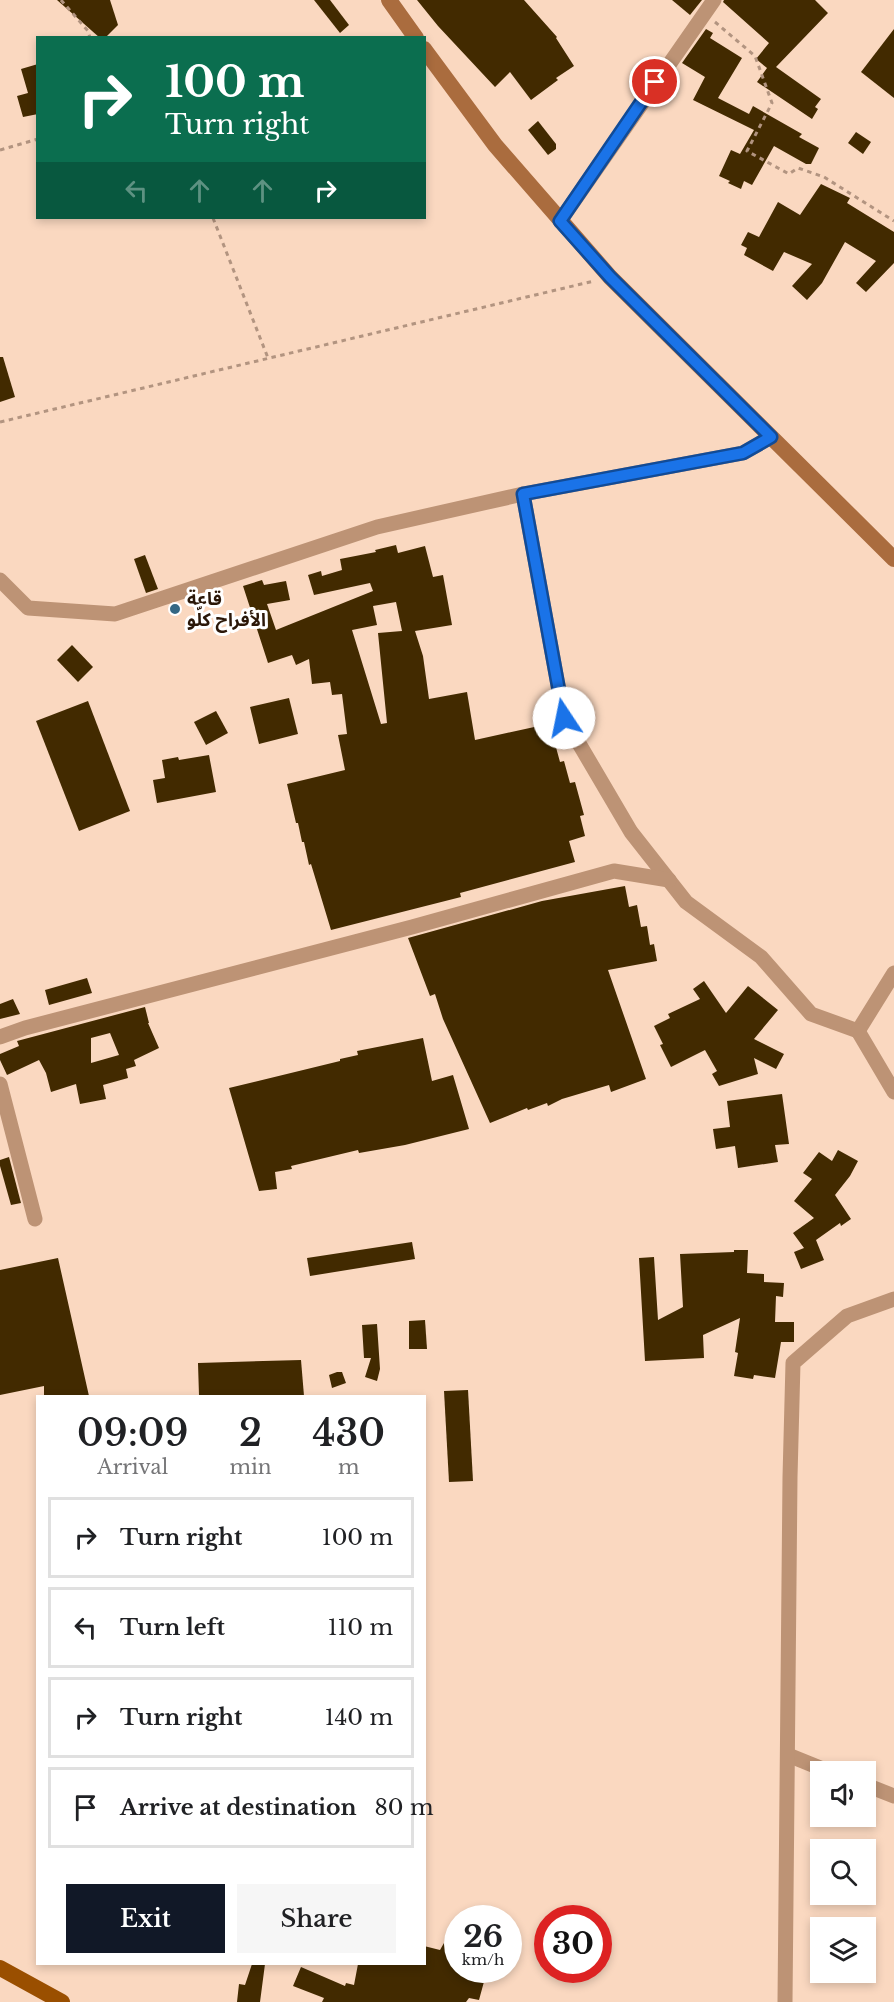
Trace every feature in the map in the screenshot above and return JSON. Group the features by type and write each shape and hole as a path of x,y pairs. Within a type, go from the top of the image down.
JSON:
{"main road":[{"path":"389,0 415,36"},
{"path":"426,52 495,145 610,277 894,559"},
{"path":"0,1968 62,2002"}],"street":[{"path":"560,221 709,6"},
{"path":"0,580 28,608 115,614 377,527 523,494 743,453 771,437"},
{"path":"523,494 564,718 631,832 686,902 761,957 811,1014 858,1031 894,1092"},
{"path":"0,1037 25,1028 412,927 614,871 669,880"},
{"path":"858,1031 894,973"},
{"path":"0,1084 35,1219"},
{"path":"785,2002 793,1363 847,1316 894,1299"},
{"path":"788,1755 810,1764"},
{"path":"876,1789 894,1796"}],"path":[{"path":"61,0 88,31 89,36"},
{"path":"709,6 755,56 772,103 747,151 789,174 798,168 824,177 894,222"},
{"path":"0,150 36,140"},
{"path":"213,219 268,358"},
{"path":"0,422 610,277"}],"building":[{"path":"57,0 110,0 118,25 107,36 98,36"},
{"path":"314,0 330,0 349,25 340,33"},
{"path":"417,0 524,0 557,37 574,66 531,100 510,72 495,87"},
{"path":"672,0 702,0 690,15"},
{"path":"724,0 815,0 828,13 776,67 821,99 815,107 818,109 812,119 757,82 767,68 756,59 769,43 723,2"},
{"path":"706,29 713,33 710,38 742,58 718,98 749,114 753,106 802,134 799,137 819,148 811,164 806,164 774,146 752,185 744,181 741,189 719,176 731,150 740,154 754,130 693,100 705,77 682,63"},
{"path":"894,29 894,98 861,72"},
{"path":"36,65 36,114 23,117 17,96 28,93 21,69"},
{"path":"538,121 556,144 556,149 548,155 528,130"},
{"path":"856,132 871,142 863,154 848,143"},
{"path":"821,184 850,198 847,203 894,232 894,263 866,292 856,283 876,261 845,242 822,283 807,300 792,286 812,264 784,252 773,271 744,255 747,248 741,245 748,232 759,237 778,202 800,215"},
{"path":"0,357 3,357 15,397 0,402"},
{"path":"396,545 398,553 425,546 433,577 443,575 452,625 415,631 423,656 429,699 467,692 475,740 548,724 560,762 564,761 570,783 575,782 584,815 580,816 585,836 569,841 575,862 460,893 461,897 331,930 311,864 309,865 298,823 296,823 287,784 345,770 338,735 347,734 342,694 332,695 330,682 312,684 309,659 296,665 292,655 268,663 243,586 262,580 264,585 286,581 290,600 267,604 276,630 373,591 370,583 314,595 308,575 321,571 322,576 342,570 340,559 376,552 375,550","holes":["396,602 402,631 378,633 387,723 381,724 352,630 377,625 373,606"]},
{"path":"145,555 158,589 146,593 134,559"},
{"path":"72,645 93,667 78,682 57,660"},
{"path":"289,698 298,734 259,744 250,707"},
{"path":"88,701 130,811 79,831 36,721"},
{"path":"216,711 228,733 206,745 194,722"},
{"path":"209,755 216,792 157,803 153,780 165,778 162,760"},
{"path":"625,886 629,907 637,905 641,927 647,926 650,945 654,944 657,961 608,970 646,1079 611,1092 609,1085 562,1099 548,1106 547,1103 528,1110 527,1108 490,1123 443,1019 435,994 430,996 408,938 542,901"},
{"path":"87,978 92,993 49,1005 45,990"},
{"path":"704,981 726,1013 748,986 778,1010 754,1039 784,1054 776,1069 754,1058 758,1074 719,1086 712,1074 717,1071 705,1050 671,1067 654,1026 670,1018 668,1014 700,999 693,989"},
{"path":"13,999 20,1014 0,1019 0,1004"},
{"path":"145,1007 148,1023 159,1048 134,1060 136,1066 126,1069 128,1078 103,1085 106,1099 80,1104 76,1084 51,1092 46,1073 39,1060 7,1075 0,1060 0,1054 19,1046 17,1041","holes":["110,1033 119,1055 91,1063 91,1038"]},
{"path":"423,1038 432,1081 453,1075 469,1129 405,1145 359,1153 358,1150 291,1166 292,1169 275,1172 277,1189 259,1191 229,1088 340,1061 340,1059 358,1055 357,1051"},
{"path":"782,1094 789,1144 775,1145 778,1162 738,1168 735,1146 716,1149 713,1129 730,1127 727,1101"},
{"path":"838,1150 858,1161 835,1195 851,1219 841,1226 840,1223 816,1240 824,1260 801,1269 794,1252 804,1248 793,1233 814,1218 794,1201 812,1179 803,1173 819,1152 832,1161"},
{"path":"9,1157 21,1203 11,1205 0,1166 0,1160"},
{"path":"412,1242 415,1259 310,1276 307,1258"},
{"path":"734,1250 748,1250 747,1273 764,1274 764,1282 784,1283 783,1297 776,1296 775,1322 794,1322 794,1342 781,1342 775,1378 754,1375 753,1379 734,1376 740,1318 703,1335 704,1358 645,1361 639,1258 654,1257 658,1320 683,1307 680,1254 734,1252"},
{"path":"58,1258 89,1395 44,1395 44,1386 0,1395 0,1270"},
{"path":"425,1320 427,1349 409,1349 409,1321"},
{"path":"377,1324 380,1369 377,1381 365,1377 371,1358 364,1358 362,1325"},
{"path":"301,1360 304,1395 199,1395 198,1363"},
{"path":"342,1372 346,1383 332,1388 329,1375"},
{"path":"468,1390 473,1481 449,1482 444,1391"},
{"path":"444,1943 444,1983 484,1983 479,2000 469,1998 466,2002 322,2002 324,1998 293,1986 301,1967 345,1986 346,1983 354,1985 358,1965 426,1965 426,1946 440,1950"},
{"path":"252,1965 265,1965 260,2002 237,2002 239,1984 245,1985"}],"place":[{"name":"قاعة الأفراح كلّو","path":"175,609"}],"route":[{"path":"564,718 523,494 743,453 771,437 610,277 560,221 655,82"}]}
